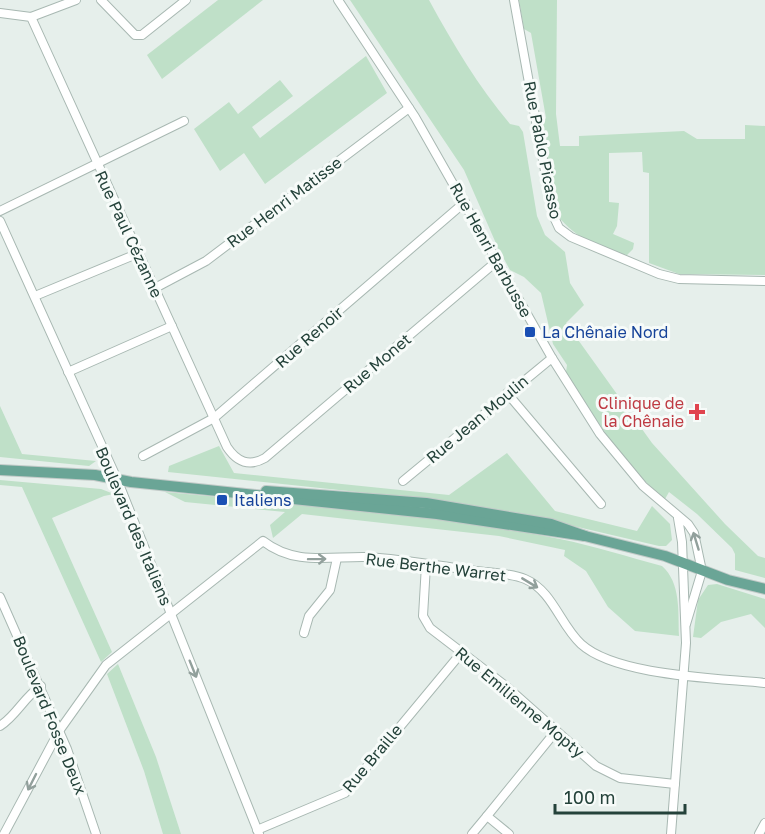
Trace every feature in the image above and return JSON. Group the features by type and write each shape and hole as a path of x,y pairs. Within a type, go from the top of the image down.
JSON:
{"main road":[{"path":"0,470 45,470 436,514 585,536 666,556 702,571 765,589"}],"street":[{"path":"0,13 31,17 76,0"},
{"path":"101,0 135,35 142,35 186,0"},
{"name":"Rue Henri Barbusse","path":"338,0 409,108 465,202 552,358 612,451 643,486 678,518 688,524 694,533 702,571"},
{"name":"Rue Pablo Picasso","path":"514,0 546,182 559,228 579,241 659,274 679,279 765,281"},
{"name":"Rue Paul Cézanne","path":"31,17 96,165 233,456 242,462 255,463"},
{"name":"Rue Henri Matisse","path":"155,288 206,261 409,108"},
{"path":"0,211 184,121"},
{"name":"Rue Renoir","path":"143,456 214,418 465,202"},
{"name":"Boulevard des Italiens","path":"0,221 117,479 258,832"},
{"path":"35,296 139,253"},
{"name":"Rue Monet","path":"255,463 497,261"},
{"path":"68,372 172,326"},
{"name":"Rue Jean Moulin","path":"403,481 552,358"},
{"path":"507,393 601,504"},
{"path":"671,834 686,624 678,518"},
{"name":"Rue Berthe Warret","path":"171,614 263,541 280,553 293,557 369,557 525,579 550,600 579,641 591,652 608,660 646,670 684,674"},
{"path":"304,633 309,616 330,590 337,558"},
{"name":"Rue Emilienne Mopty","path":"426,565 423,616 430,628 462,652 596,766 620,778 675,784"},
{"path":"686,624 702,571"},
{"name":"Boulevard Fosse Deux","path":"0,597 41,686 96,834"},
{"path":"4,834 59,731 106,665 171,614"},
{"name":"Rue Braille","path":"258,832 345,793 462,652"},
{"path":"684,674 765,683"},
{"path":"1,722 10,720 30,692 41,686"},
{"path":"472,834 556,731"},
{"path":"487,816 509,834"},
{"path":"759,834 765,823"}],"green space":[{"path":"218,0 263,0 162,79 147,55"},
{"path":"350,0 429,0 487,95 510,124 519,126 523,132 537,216 545,235 565,252 570,283 584,305 566,323 652,443 725,524 758,556 765,558 765,578 735,570 735,554 732,548 697,514 669,492 665,499 635,471 610,440 566,372 567,365 553,344 541,293 524,277 510,270 464,170"},
{"path":"519,0 557,0 556,114 560,146 579,146 579,136 684,131 697,139 745,139 745,125 765,126 765,275 679,274 649,263 649,173 643,172 642,152 609,153 609,202 619,203 617,226 613,234 634,243 633,249 627,255 606,250 586,240 561,220 555,212 541,125 546,118 531,33 524,29"},
{"path":"366,56 387,93 265,184 244,153 220,171 194,129 229,102 238,114 280,80 293,96 252,127 260,138"},
{"path":"0,406 22,454 96,461 89,466 0,457"},
{"path":"219,446 234,473 449,495 507,453 555,511 637,531 652,506 670,524 672,540 666,546 659,546 518,513 405,497 168,472 169,466"},
{"path":"0,480 101,489 114,494 52,518 112,652 101,662 22,487 0,485"},
{"path":"165,492 462,523 560,539 598,548 662,566 673,581 675,589 679,636 635,631 608,607 586,571 564,556 565,550 499,536 302,514 273,538 270,525 285,512 185,502"},
{"path":"717,584 765,599 765,628 751,614 721,622 701,638 693,637 698,600 708,585"},
{"path":"118,664 156,757 181,834 163,834 144,771 107,674"}],"place":[{"name":"La Chênaie Nord","path":"530,332"},
{"name":"Clinique de la Chênaie","path":"697,412"},
{"name":"Italiens","path":"222,500"}]}
